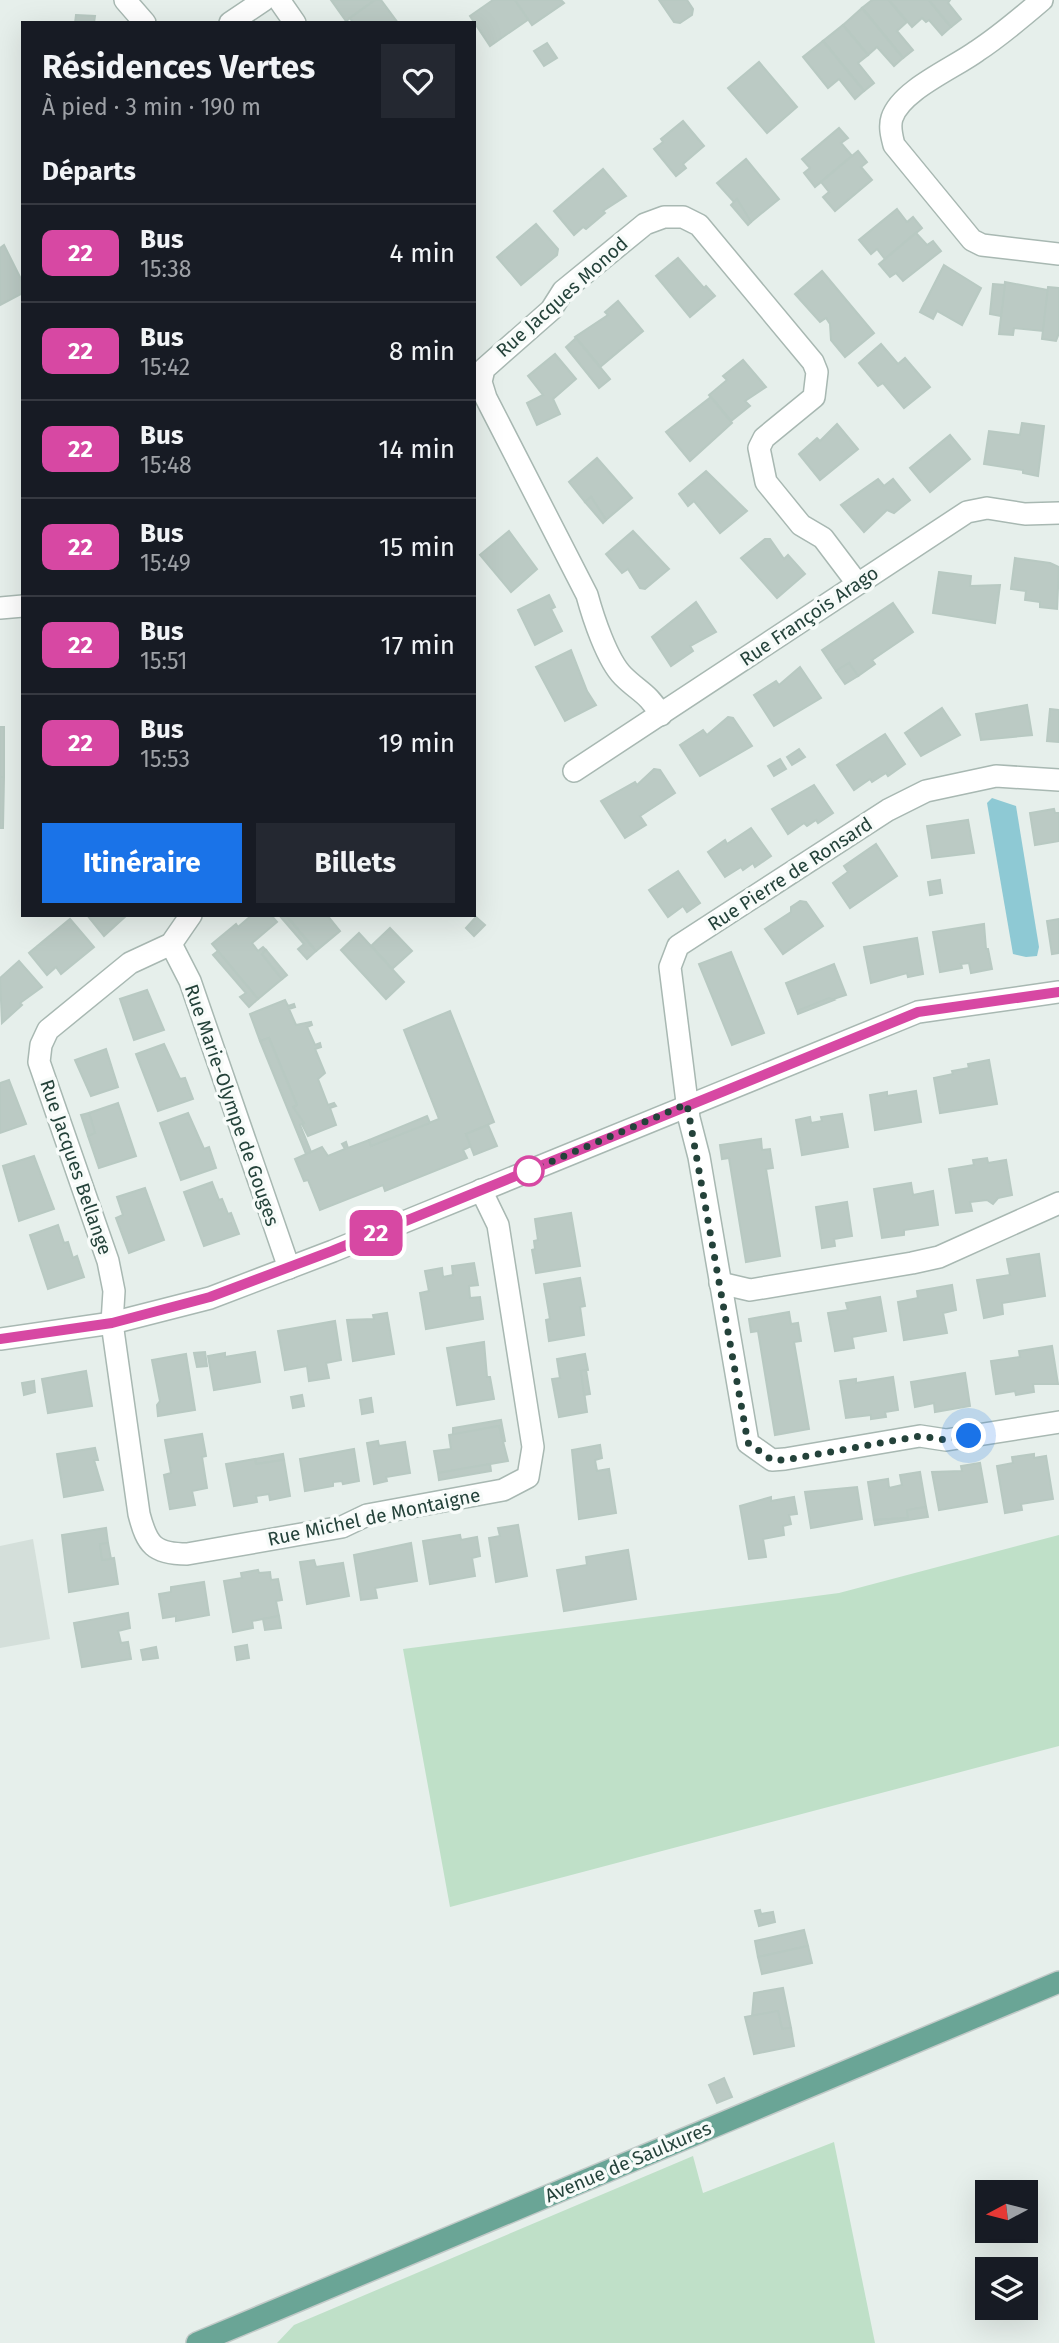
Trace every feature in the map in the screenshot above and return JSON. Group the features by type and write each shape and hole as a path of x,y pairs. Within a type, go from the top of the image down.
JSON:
{"main road":[{"name":"Avenue de Saulxures","path":"197,2343 1059,1982"}],"street":[{"path":"125,0 143,21"},
{"path":"233,21 264,0"},
{"path":"279,0 294,21"},
{"path":"1042,0 996,38 942,72 901,104 891,118 891,133 894,145 961,231 972,240 982,245 1059,254"},
{"name":"Rue Jacques Monod","path":"661,715 649,696 621,674 593,618 587,595 486,398 481,382 484,369 492,359 551,310 563,291 645,224 664,217 683,217 699,225 813,362 817,372 814,397 764,438 759,448 766,482 802,525 823,538 857,583"},
{"name":"Rue François Arago","path":"574,771 967,512 987,508 1024,514 1059,513"},
{"path":"0,608 21,606"},
{"name":"Rue Pierre de Ronsard","path":"1059,780 996,776 926,791 888,810 678,946 670,967 687,1104 748,1443 772,1460 920,1436 946,1440 1059,1422"},
{"path":"171,944 190,917"},
{"name":"Rue Marie-Olympe de Gouges","path":"171,944 190,981 289,1268"},
{"name":"Rue Jacques Bellange","path":"112,1323 114,1291 108,1261 40,1062 41,1045 48,1030 130,963 171,944"},
{"path":"0,1339 112,1323 210,1297 289,1268 918,1012 1059,992"},
{"name":"Rue Michel de Montaigne","path":"112,1323 144,1535 152,1546 168,1554 187,1554 342,1527 368,1515 503,1490 528,1476 533,1447 498,1225 481,1189"},
{"path":"720,1283 750,1290 912,1263 939,1256 1059,1203"}],"shaded area":[{"path":"33,1539 50,1639 0,1648 0,1546"}],"green space":[{"path":"1059,1535 1059,1746 450,1907 403,1649 839,1593"},
{"path":"834,2142 875,2343 277,2343 294,2325 693,2156 703,2193"}],"water":[{"path":"992,798 1016,806 1039,947 1037,956 1013,954 987,803"}],"building":[{"path":"331,0 375,0 346,21"},
{"path":"375,0 381,0 397,21 352,21 350,18"},
{"path":"493,0 515,0 529,19 490,46 476,21 470,16"},
{"path":"515,0 561,0 564,3 532,25"},
{"path":"659,0 687,0 693,9 692,15 680,23 674,22"},
{"path":"872,0 889,0 907,22 897,31 913,50 903,58 862,8"},
{"path":"889,0 929,0 951,27 942,35 929,20 926,22 922,18 912,27"},
{"path":"929,0 950,0 948,3 961,19 951,27"},
{"path":"862,8 903,58 894,66 877,47 868,55 843,25"},
{"path":"76,15 95,16 94,21 75,21"},
{"path":"843,25 868,55 858,63 874,83 864,91 823,41"},
{"path":"823,41 864,91 855,99 839,79 828,88 803,57"},
{"path":"547,43 557,58 544,66 534,51"},
{"path":"759,62 797,107 767,133 728,88"},
{"path":"683,121 704,146 683,164 686,168 676,176 654,149 663,142 661,139"},
{"path":"839,128 848,138 841,143 852,156 815,187 804,173 810,168 802,159"},
{"path":"858,151 867,162 861,167 872,180 835,211 823,197 829,192 821,182"},
{"path":"746,159 779,199 751,222 737,199 734,202 717,183"},
{"path":"603,169 626,196 603,211 605,213 586,229 583,227 574,235 554,211"},
{"path":"737,199 751,222 748,225 731,205"},
{"path":"897,209 907,222 913,217 922,228 885,259 877,249 871,254 859,240"},
{"path":"536,224 558,249 557,255 521,285 497,257"},
{"path":"916,233 927,245 933,241 941,251 903,281 896,273 890,277 879,264"},
{"path":"4,245 21,279 21,294 0,305 0,248"},
{"path":"678,258 704,288 706,286 715,296 690,317 656,276"},
{"path":"944,265 981,288 962,325 937,311 933,319 920,312"},
{"path":"822,271 874,333 845,357 831,340 830,324 826,318 820,322 795,294"},
{"path":"1005,282 1048,290 1043,331 1014,328 1013,335 999,334"},
{"path":"993,284 1005,285 1001,316 990,314"},
{"path":"1048,287 1059,288 1059,333 1056,341 1042,339"},
{"path":"618,301 643,331 600,367 575,337 608,315 605,312"},
{"path":"576,338 610,379 599,388 566,347"},
{"path":"881,344 898,364 905,358 930,387 904,408 883,383 878,386 859,363"},
{"path":"555,354 576,379 553,399 560,414 537,425 527,403 543,395 528,376"},
{"path":"743,360 766,387 745,401 750,406 731,421 709,395 727,380 723,376"},
{"path":"711,397 732,423 690,461 666,432"},
{"path":"1022,423 1044,426 1038,476 1023,473 1023,470 984,464 989,431 1020,435"},
{"path":"837,424 858,449 820,480 799,454 817,438 820,441"},
{"path":"950,435 970,459 930,492 910,468"},
{"path":"597,458 632,498 606,520 591,497 585,502 569,482"},
{"path":"706,471 747,511 720,533 694,501 688,506 679,494"},
{"path":"878,479 884,486 893,479 910,500 894,513 887,510 864,532 841,505"},
{"path":"591,497 606,520 603,523 585,502"},
{"path":"509,531 537,569 511,592 480,555"},
{"path":"633,531 669,569 645,589 640,588 628,569 622,573 606,554"},
{"path":"765,539 770,539 784,559 788,555 805,574 777,598 741,558"},
{"path":"1015,558 1050,563 1059,567 1057,609 1040,607 1040,602 1025,600 1026,591 1011,589"},
{"path":"939,572 971,576 970,586 1000,585 995,623 933,613"},
{"path":"549,595 555,607 551,609 562,631 535,645 518,610"},
{"path":"696,602 716,632 690,646 693,651 671,666 652,637"},
{"path":"893,603 913,632 872,660 875,664 858,676 849,663 836,671 822,650"},
{"path":"571,650 587,691 596,705 565,721 536,667"},
{"path":"849,663 858,676 845,684 836,671"},
{"path":"800,667 821,698 774,726 754,695 776,681 779,685"},
{"path":"1027,705 1032,735 981,740 976,714"},
{"path":"942,708 960,735 921,756 905,733"},
{"path":"1050,709 1059,710 1059,742 1047,741"},
{"path":"728,717 733,718 752,746 700,776 680,745 703,730 707,735"},
{"path":"0,727 4,727 4,777 0,777"},
{"path":"885,734 905,764 888,776 886,773 872,782 870,779 854,790 837,765"},
{"path":"799,749 805,757 792,765 787,757"},
{"path":"780,759 786,769 774,776 768,766"},
{"path":"654,769 660,770 675,793 640,816 646,825 625,838 601,801 635,782 637,785"},
{"path":"0,777 4,777 3,828 0,828"},
{"path":"814,785 833,813 818,823 816,820 807,826 804,823 788,834 772,809"},
{"path":"1054,809 1055,813 1059,813 1059,841 1035,845 1030,813"},
{"path":"968,820 974,853 932,858 927,826"},
{"path":"751,828 771,856 755,867 753,863 743,870 741,867 725,877 708,852 725,840 727,844"},
{"path":"876,844 897,876 850,908 833,883 848,872 844,866"},
{"path":"678,871 700,903 687,912 683,906 668,917 649,890"},
{"path":"940,880 942,893 930,895 928,882"},
{"path":"800,901 806,902 823,926 783,954 765,929 791,912 791,907"},
{"path":"89,917 125,917 104,936"},
{"path":"250,917 273,917 277,922 252,943 258,951 263,947 266,950 262,954 282,979 258,999 212,944 236,924 238,927"},
{"path":"281,917 288,917 316,951 307,959 298,949 304,944"},
{"path":"288,917 329,917 340,931 316,951"},
{"path":"476,917 485,925 474,936 466,928"},
{"path":"70,919 94,947 61,974 56,967 47,975 29,953"},
{"path":"1059,919 1059,953 1052,954 1047,921"},
{"path":"984,924 986,949 992,969 971,973 969,963 961,964 962,968 940,972 933,932"},
{"path":"390,928 412,951 392,969 371,946"},
{"path":"359,933 404,982 386,999 341,950"},
{"path":"917,938 923,974 908,977 907,973 871,983 864,947"},
{"path":"266,950 287,975 282,979 262,954"},
{"path":"218,951 258,999 249,1007 240,997 246,993 213,955"},
{"path":"731,952 764,1033 732,1045 699,964"},
{"path":"19,961 42,987 20,1003 22,1005 2,1023 0,978"},
{"path":"834,964 846,995 797,1011 786,983"},
{"path":"147,990 164,1030 134,1040 120,999"},
{"path":"829,998 834,1000 798,1014 797,1011"},
{"path":"285,1000 288,1006 294,1004 295,1007 289,1009 296,1025 311,1022 312,1025 307,1027 315,1045 320,1043 321,1047 315,1049 325,1073 318,1079 328,1105 334,1103 336,1106 330,1108 336,1125 308,1136 293,1107 297,1105 269,1038 260,1041 250,1014"},
{"path":"450,1011 494,1122 466,1134 471,1146 463,1150 467,1158 385,1191 383,1185 320,1210 308,1180 304,1181 295,1159 322,1147 328,1156 345,1149 342,1144 346,1142 348,1148 369,1140 371,1146 439,1119 404,1030"},
{"path":"269,1038 297,1105 293,1107 304,1123 300,1125 311,1152 306,1154 260,1041"},
{"path":"164,1044 180,1079 185,1078 193,1099 158,1111 136,1054"},
{"path":"106,1049 118,1087 91,1096 75,1060"},
{"path":"989,1060 997,1104 940,1113 934,1078 969,1068 968,1064"},
{"path":"9,1080 26,1124 0,1133 0,1083"},
{"path":"916,1091 921,1122 875,1130 870,1095 887,1092 887,1096"},
{"path":"118,1103 136,1156 99,1168 88,1136 95,1133 89,1113"},
{"path":"89,1113 95,1133 88,1136 81,1115"},
{"path":"188,1113 204,1149 209,1147 216,1168 181,1180 160,1123"},
{"path":"842,1114 848,1147 802,1155 796,1120 810,1117 811,1123 822,1121 821,1117"},
{"path":"427,1116 430,1123 371,1146 369,1140"},
{"path":"488,1125 497,1146 474,1155 466,1134"},
{"path":"761,1139 762,1150 770,1149 773,1168 766,1169 780,1256 746,1262 729,1158 722,1159 720,1145"},
{"path":"34,1156 54,1209 19,1221 3,1166"},
{"path":"987,1158 988,1163 1006,1160 1012,1195 998,1198 993,1204 987,1200 970,1202 972,1211 956,1213 949,1169 974,1165 973,1160"},
{"path":"212,1182 219,1200 222,1199 228,1214 231,1213 239,1234 204,1246 184,1192"},
{"path":"911,1183 913,1195 933,1191 938,1225 904,1230 904,1235 882,1238 874,1189"},
{"path":"145,1188 164,1240 129,1253 116,1218 123,1215 117,1197"},
{"path":"847,1202 852,1236 834,1239 835,1246 822,1248 816,1207"},
{"path":"571,1213 580,1266 536,1273 532,1250 535,1249 534,1241 538,1240 535,1219"},
{"path":"58,1225 73,1258 77,1256 84,1277 48,1289 30,1235"},
{"path":"1039,1254 1045,1296 1002,1303 1003,1314 984,1318 977,1280 1010,1275 1007,1259"},
{"path":"474,1263 478,1285 469,1286 470,1298 480,1297 483,1319 426,1329 420,1293 429,1291 425,1271 442,1268 443,1277 453,1275 452,1266"},
{"path":"580,1278 585,1306 580,1307 584,1335 549,1341 546,1320 550,1319 544,1284"},
{"path":"952,1285 956,1310 943,1313 947,1333 904,1340 898,1302 918,1298 917,1291"},
{"path":"880,1297 886,1331 852,1337 854,1348 835,1351 828,1313 848,1310 846,1303"},
{"path":"789,1312 791,1324 798,1323 801,1341 794,1342 809,1429 775,1435 758,1331 751,1332 749,1319"},
{"path":"387,1313 394,1354 353,1361 347,1320 374,1319 373,1315"},
{"path":"335,1321 341,1360 326,1363 329,1378 309,1381 307,1366 285,1370 278,1331"},
{"path":"484,1342 487,1377 490,1377 494,1399 457,1405 447,1348"},
{"path":"1052,1346 1058,1384 1033,1384 1034,1392 1016,1395 1015,1391 996,1394 991,1361 1020,1357 1019,1351"},
{"path":"205,1352 207,1366 197,1367 194,1353"},
{"path":"255,1352 260,1382 214,1390 208,1356 225,1353 225,1357"},
{"path":"186,1354 195,1410 158,1416 157,1405 160,1401 152,1360"},
{"path":"585,1354 588,1370 581,1371 587,1412 559,1417 552,1379 560,1378 557,1359"},
{"path":"586,1370 590,1394 584,1395 581,1371"},
{"path":"86,1371 92,1406 48,1413 42,1379"},
{"path":"965,1373 970,1406 935,1412 934,1403 915,1407 911,1382"},
{"path":"893,1377 898,1410 885,1412 886,1417 871,1419 871,1415 846,1418 840,1381 856,1379 856,1383"},
{"path":"34,1381 35,1392 24,1395 22,1383"},
{"path":"302,1395 304,1406 293,1408 291,1397"},
{"path":"371,1398 373,1412 362,1414 360,1400"},
{"path":"501,1420 505,1441 502,1442 499,1426 453,1435 453,1428"},
{"path":"499,1426 508,1461 438,1473 434,1451 451,1449 449,1435"},
{"path":"202,1434 206,1456 202,1457 207,1488 192,1491 195,1505 170,1509 164,1475 171,1473 165,1440"},
{"path":"378,1441 379,1446 405,1442 410,1473 386,1477 387,1481 374,1484 367,1443"},
{"path":"600,1445 602,1458 595,1460 597,1471 609,1469 616,1513 579,1519 572,1450"},
{"path":"95,1448 98,1460 94,1460 103,1490 64,1497 57,1454"},
{"path":"354,1449 359,1481 343,1484 342,1481 333,1482 333,1486 305,1491 300,1459"},
{"path":"283,1454 284,1460 256,1464 255,1459"},
{"path":"1034,1454 1034,1458 1046,1456 1053,1499 1021,1504 1022,1510 1005,1513 997,1466 1013,1463 1012,1457"},
{"path":"255,1459 256,1464 284,1460 290,1496 270,1500 269,1494 256,1496 257,1502 234,1506 226,1464"},
{"path":"980,1463 987,1502 939,1510 932,1472 962,1471 961,1466"},
{"path":"490,1464 491,1471 439,1480 438,1473"},
{"path":"920,1472 926,1507 907,1510 908,1518 874,1520 868,1482 888,1479 889,1488 902,1485 900,1475"},
{"path":"857,1487 862,1519 811,1528 805,1492"},
{"path":"771,1497 771,1501 794,1497 797,1514 789,1515 791,1524 783,1526 784,1535 763,1539 766,1557 749,1559 740,1506"},
{"path":"926,1507 928,1517 875,1525 874,1520 908,1518 907,1510"},
{"path":"518,1525 527,1576 496,1582 489,1538 500,1536 498,1528"},
{"path":"106,1528 108,1543 100,1544 102,1560 114,1558 118,1584 69,1592 62,1535"},
{"path":"460,1535 461,1540 477,1537 480,1556 472,1558 475,1576 430,1584 423,1541"},
{"path":"108,1543 111,1559 102,1560 100,1544"},
{"path":"411,1543 417,1581 375,1588 377,1598 361,1600 354,1555"},
{"path":"628,1550 636,1599 564,1611 557,1570 587,1565 586,1557"},
{"path":"314,1560 316,1567 343,1563 349,1596 307,1604 300,1562"},
{"path":"258,1570 259,1573 270,1572 271,1580 278,1579 282,1600 276,1601 279,1616 252,1621 253,1628 233,1632 224,1581 242,1578 241,1573"},
{"path":"204,1582 209,1615 176,1621 176,1616 163,1618 159,1594 171,1592 171,1587"},
{"path":"128,1613 130,1628 118,1631 121,1643 128,1642 131,1659 82,1667 74,1623"},
{"path":"279,1616 281,1628 265,1630 263,1619"},
{"path":"247,1645 249,1658 237,1660 235,1647"},
{"path":"156,1647 158,1658 143,1660 141,1650"},
{"path":"760,1910 761,1914 773,1912 775,1922 759,1926 755,1911"},
{"path":"804,1930 808,1946 758,1957 755,1941"},
{"path":"808,1946 812,1963 762,1974 758,1957"},
{"path":"783,1988 791,2028 782,2029 778,2011 752,2016 754,1993"},
{"path":"778,2011 782,2029 791,2028 794,2046 754,2054 745,2017"},
{"path":"724,2078 732,2097 717,2103 709,2085"}],"bus line":[{"name":"22","path":"0,1339 112,1323 210,1297 332,1251 918,1012 1059,992"}],"route":[{"path":"529,1171 687,1104 688,1118 699,1157 748,1443 772,1460 785,1460 920,1436 946,1440 969,1436"}]}
